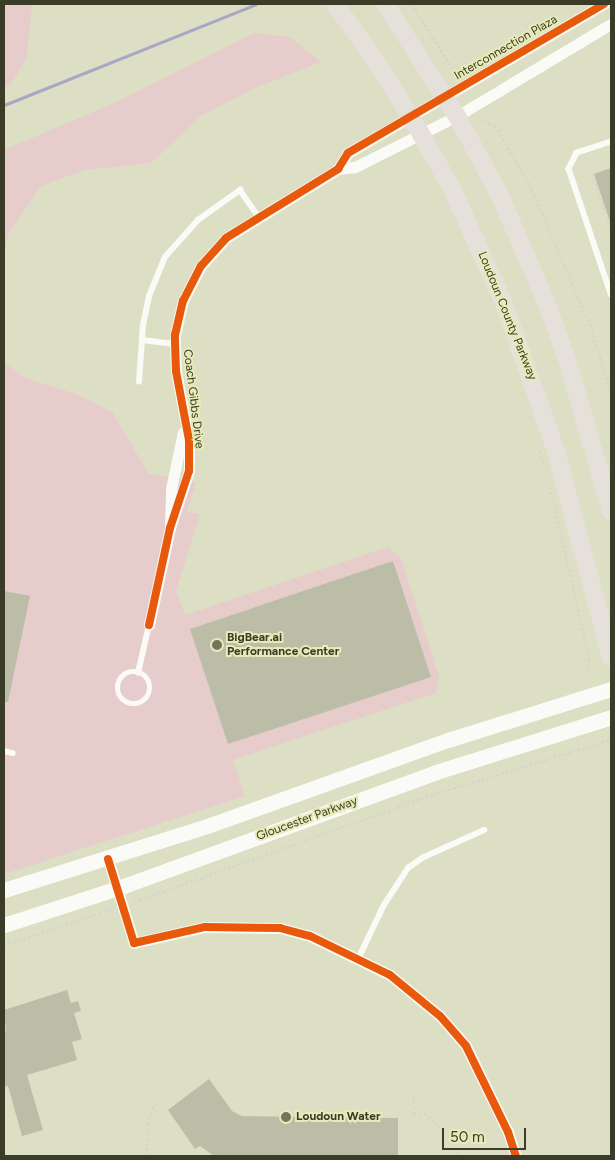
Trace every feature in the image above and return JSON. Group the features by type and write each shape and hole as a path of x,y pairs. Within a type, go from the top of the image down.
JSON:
{"main road":[{"name":"Loudoun County Parkway","path":"335,4 421,134 488,264 516,332 556,451 611,658"},
{"path":"385,4 457,116 500,196 546,302 585,412 611,511"},
{"path":"4,890 108,859 448,740 611,688"},
{"name":"Gloucester Parkway","path":"4,925 118,888 436,772 611,716"}],"street":[{"name":"Interconnection Plaza","path":"445,96 604,4"},
{"path":"457,116 611,24"},
{"name":"Coach Gibbs Drive","path":"338,169 348,154 445,96"},
{"name":"Coach Gibbs Drive","path":"149,625 170,528 171,490 185,421 176,371 174,344 183,301 201,266 226,238 338,169 355,167 457,116"},
{"path":"108,859 134,943 205,927 250,926 280,928 310,936 390,975 440,1016 466,1046 496,1105 516,1156"}],"lane":[{"path":"611,142 577,154 569,169 611,294"},
{"path":"140,382 142,340 155,277 180,238 198,220 240,190 259,217"},
{"path":"142,340 174,344"},
{"path":"138,673 149,625"},
{"path":"138,673 147,679 150,690 145,700 133,704 121,697 119,684 127,674 138,673"},
{"path":"4,751 13,753"},
{"path":"358,958 384,905 408,868 424,857 484,830"}],"path":[{"path":"411,4 453,69"},
{"path":"484,121 495,126 530,186 590,326 611,393"},
{"path":"592,174 611,232"},
{"path":"538,446 546,472"},
{"path":"548,480 589,659 587,675"},
{"path":"4,946 123,906 439,793 611,740"},
{"path":"414,1092 414,1114 424,1114 436,1123 460,1156"},
{"path":"146,1156 148,1124 152,1108 159,1102"}],"shaded area":[{"path":"4,4 32,4 27,57 12,83 4,88"},
{"path":"254,33 290,37 321,62 253,89 201,116 151,163 85,170 41,186 9,233 4,252 4,150 112,104"},
{"name":"BigBear.ai Performance Center","path":"4,362 25,378 79,395 112,412 149,474 196,482 187,512 200,514 176,591 185,615 388,547 401,558 439,676 436,693 233,760 245,796 4,874"}],"building":[{"path":"611,168 611,221 610,222 594,174"},
{"path":"393,561 431,677 228,744 190,629"},
{"path":"4,591 30,596 8,702 4,702"},
{"path":"67,990 71,1003 78,1001 81,1011 74,1013 82,1039 72,1042 77,1060 27,1075 43,1130 22,1136 8,1086 4,1087 4,1032 6,1031 4,1010"},
{"name":"Loudoun Water","path":"209,1079 232,1111 242,1116 398,1118 398,1156 214,1156 200,1146 195,1149 168,1110"}],"waterway":[{"path":"4,105 256,4"}],"cycle path":[{"path":"149,625 170,528 189,471 189,440 176,371 175,335 183,301 201,266 226,238 338,169 348,153 604,4"},
{"path":"108,859 134,943 205,927 280,928 310,936 390,975 440,1016 466,1046 508,1132 516,1156"}],"place":[{"name":"BigBear.ai Performance Center","path":"217,645"},
{"name":"Loudoun Water","path":"286,1117"}]}
